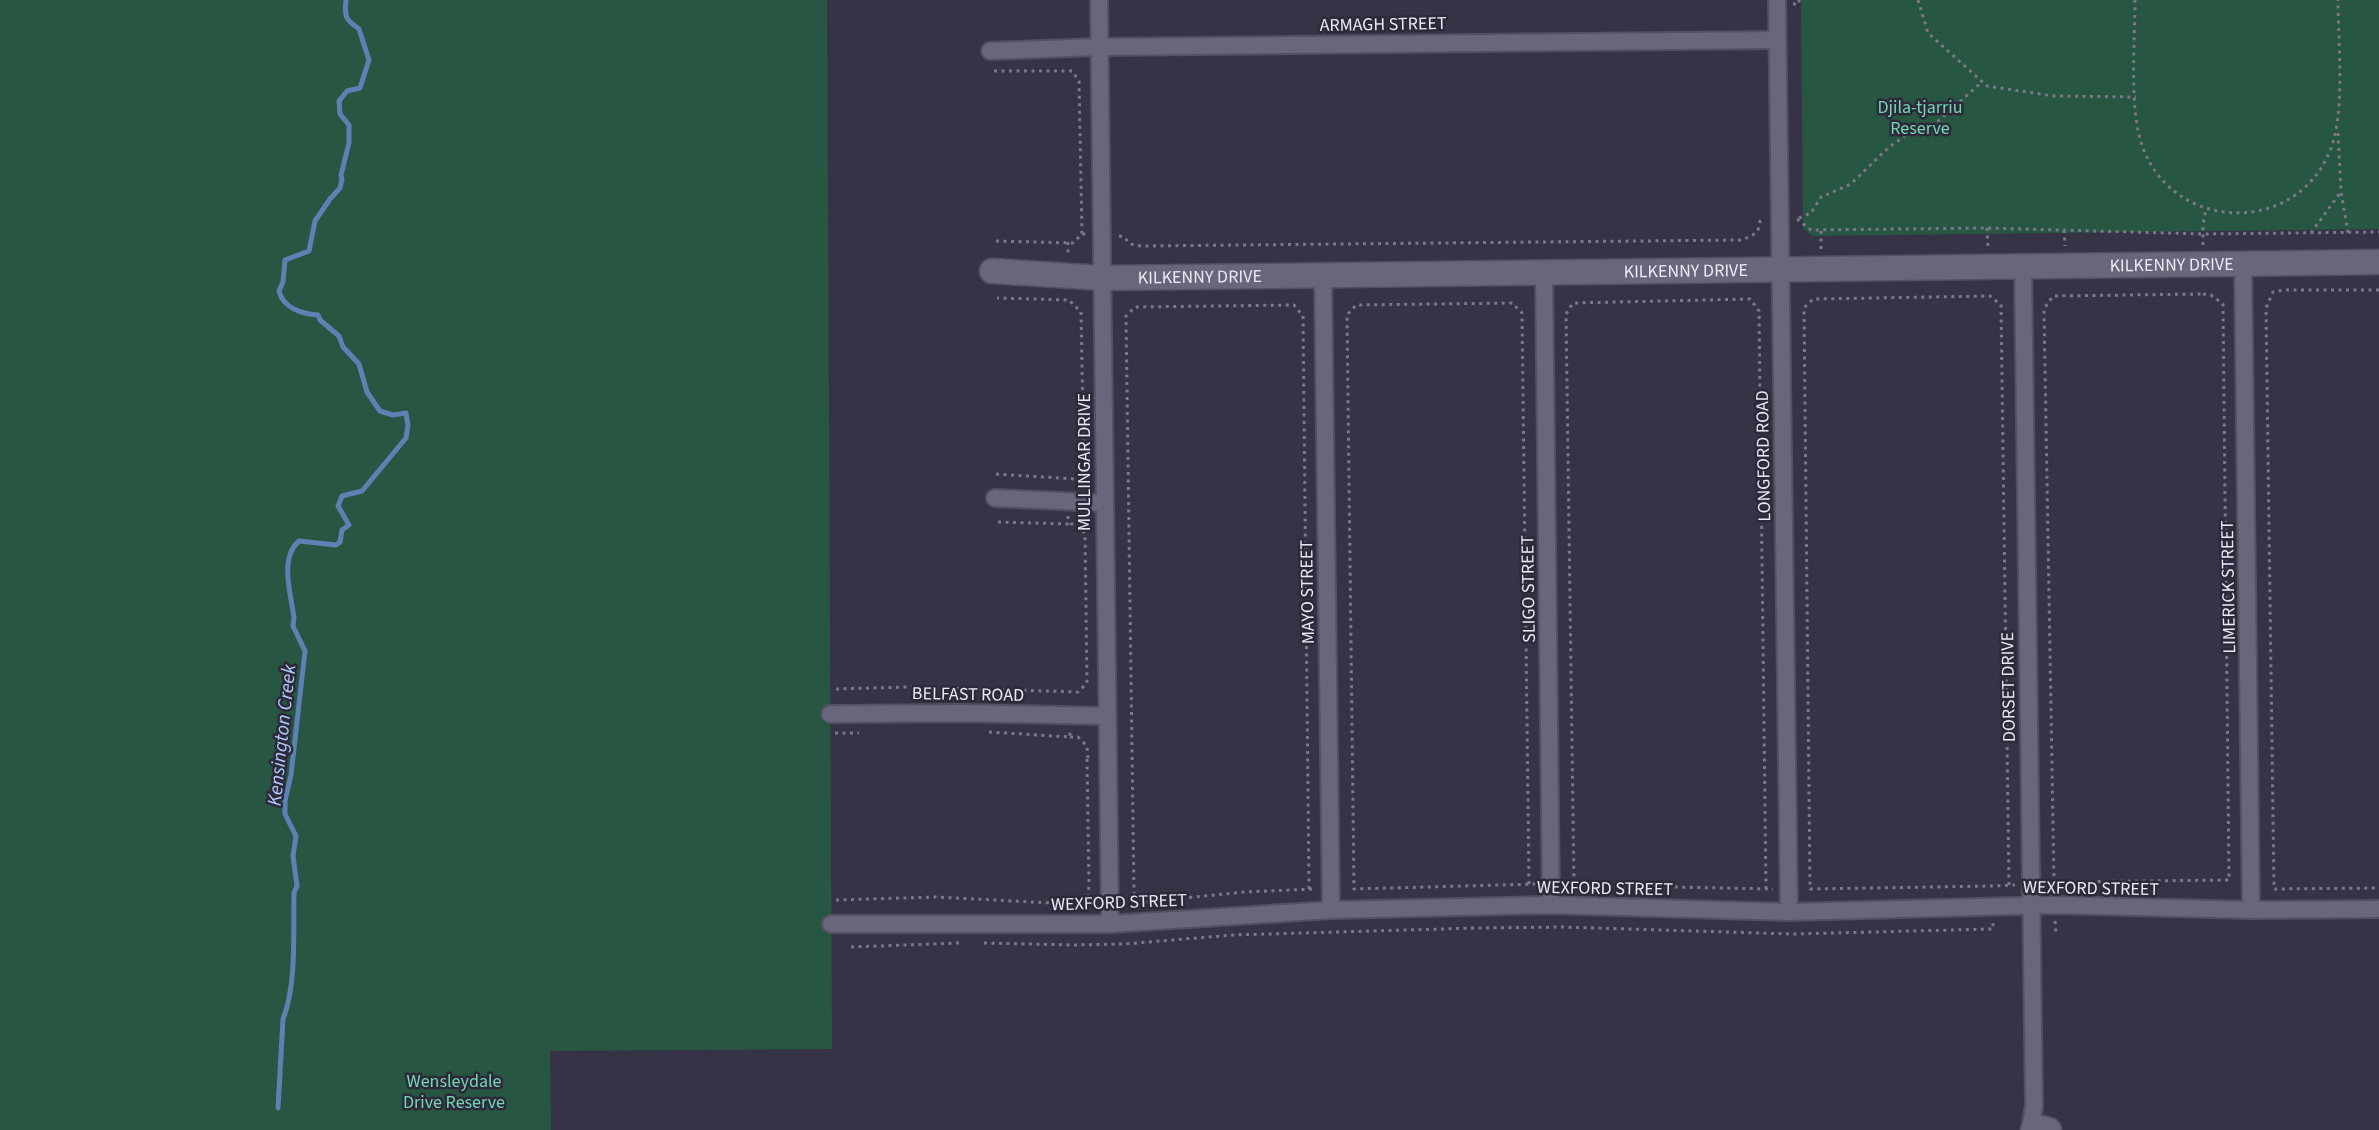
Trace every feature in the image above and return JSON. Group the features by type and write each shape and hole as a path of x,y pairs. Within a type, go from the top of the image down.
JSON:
{"street":[{"name":"MULLINGAR DRIVE","path":"1099,0 1103,503 1110,924"},
{"name":"LONGFORD ROAD","path":"1777,0 1789,912"},
{"name":"ARMAGH STREET","path":"990,51 1099,47 1777,40"},
{"name":"KILKENNY DRIVE","path":"992,271 1103,278 2379,262"},
{"name":"LIMERICK STREET","path":"2243,263 2251,910"},
{"name":"DORSET DRIVE","path":"2023,267 2034,1106 2031,1130"},
{"name":"SLIGO STREET","path":"1544,272 1551,905"},
{"name":"MAYO STREET","path":"1323,275 1331,909"},
{"path":"995,498 1103,503"},
{"name":"BELFAST ROAD","path":"830,714 963,713 1106,716"},
{"name":"WEXFORD STREET","path":"831,924 1110,924 1331,909 1551,905 1789,912 2031,906 2251,910 2379,909"},
{"path":"2034,1106 2049,1130"},
{"path":"2031,1130 2040,1128 2049,1130"}],"path":[{"path":"1918,0 1928,33 1986,86 2054,96 2136,97"},
{"path":"2135,0 2136,97 2140,138 2152,167 2172,189 2185,198 2206,208 2232,213 2254,212 2274,207 2291,198 2310,183 2323,166 2338,126"},
{"path":"2338,0 2338,126 2341,192 2348,233"},
{"path":"994,71 1072,71 1079,81 1082,234 1073,243 996,241"},
{"path":"1082,234 1125,237 1130,244 1141,246 1740,240 1752,237 1760,227 1760,220 1798,219 1811,213 1821,197 1851,184 1897,141 1938,121 1982,82"},
{"path":"2311,233 2341,192"},
{"path":"2203,234 2206,208"},
{"path":"1798,219 1811,230 1987,228 2203,234 2379,232"},
{"path":"2379,290 2285,290 2273,292 2266,308 2274,889 2379,888"},
{"path":"2203,294 2211,295 2223,304 2229,880 2054,882 2044,309 2053,296 2203,294"},
{"path":"1990,296 2001,305 2009,885 1992,886 1810,889 1804,308 1813,299 1990,296"},
{"path":"996,474 1075,479 1084,472 1081,312 1069,300 997,298"},
{"path":"1750,299 1759,311 1766,889 1574,885 1566,314 1573,303 1750,299"},
{"path":"1512,303 1522,313 1529,884 1354,889 1347,315 1356,305 1512,303"},
{"path":"1293,305 1303,316 1309,889 1245,892 1143,902 1134,893 1126,316 1135,307 1293,305"},
{"path":"836,689 907,687 1078,692 1087,683 1085,533 1075,524 1068,524"},
{"path":"1074,945 1124,944 1253,934 1542,927 1792,934 1993,929 1992,886"},
{"path":"836,900 936,897 1072,904"}],"green space":[{"name":"Wensleydale Drive Reserve","path":"0,0 827,0 832,1049 550,1051 551,1130 0,1130"},
{"name":"Djila-tjarriu Reserve","path":"1801,0 2379,0 2379,229 1812,236 1803,228"}],"waterway":[{"name":"Kensington Creek","path":"278,1108 283,1019 292,974 294,893 297,886 293,856 296,836 285,814 285,801 291,775 305,651 293,626 294,618 288,577 289,557 299,541 336,545 340,542 342,530 349,525 338,506 342,496 362,491 406,438 408,425 406,413 393,415 380,411 367,392 359,364 343,347 339,336 320,320 318,315 289,306 279,291 283,282 285,260 309,251 315,221 340,188 349,143 349,125 340,114 339,101 347,91 360,88 369,60 359,29 347,18 346,0"}]}
